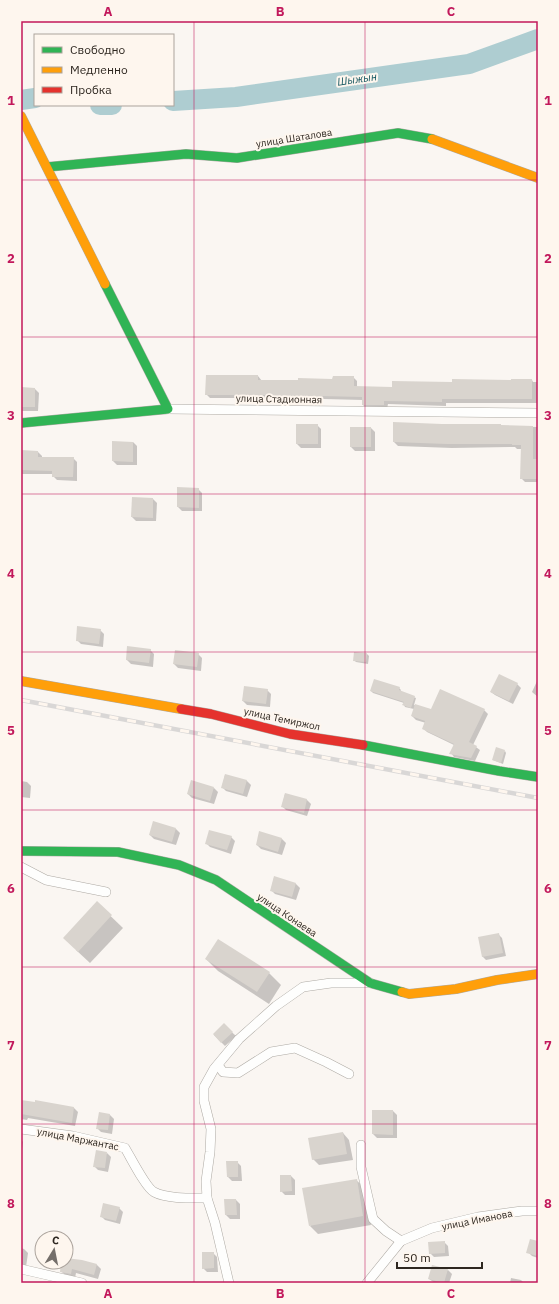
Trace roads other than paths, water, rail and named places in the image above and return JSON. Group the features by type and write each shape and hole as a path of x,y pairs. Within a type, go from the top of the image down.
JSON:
{"street":[{"path":"21,116 168,409"},
{"name":"улица Шаталова","path":"47,167 186,154 237,158 398,134 432,140 538,178"},
{"name":"улица Стадионная","path":"21,423 168,409 538,413"},
{"name":"улица Темиржол","path":"21,681 211,714 290,734 386,749 538,777"},
{"name":"улица Конаева","path":"21,851 118,852 179,865 216,880 370,983 409,994 456,989 497,980 538,974"},
{"path":"21,867 46,880 106,892"},
{"path":"229,1283 215,1223 207,1198 206,1181 210,1152 211,1129 204,1101 204,1087 218,1065 239,1039 276,1006 303,987 331,983 370,983"},
{"path":"218,1065 223,1072 238,1072 271,1052 295,1048 349,1074"},
{"name":"улица Маржантас","path":"21,1129 73,1136 125,1148 153,1192 162,1195 207,1198"},
{"path":"361,1145 361,1167 373,1219 386,1231 401,1241"},
{"name":"улица Иманова","path":"367,1283 401,1241 432,1228 478,1217 522,1211 538,1211"},
{"path":"21,1269 82,1283"}],"waterway":[{"name":"Шыжын","path":"174,101 236,97 469,64 538,39"},
{"name":"Шыжын","path":"21,100 34,98"}],"railway":[{"path":"21,700 538,798"}]}
